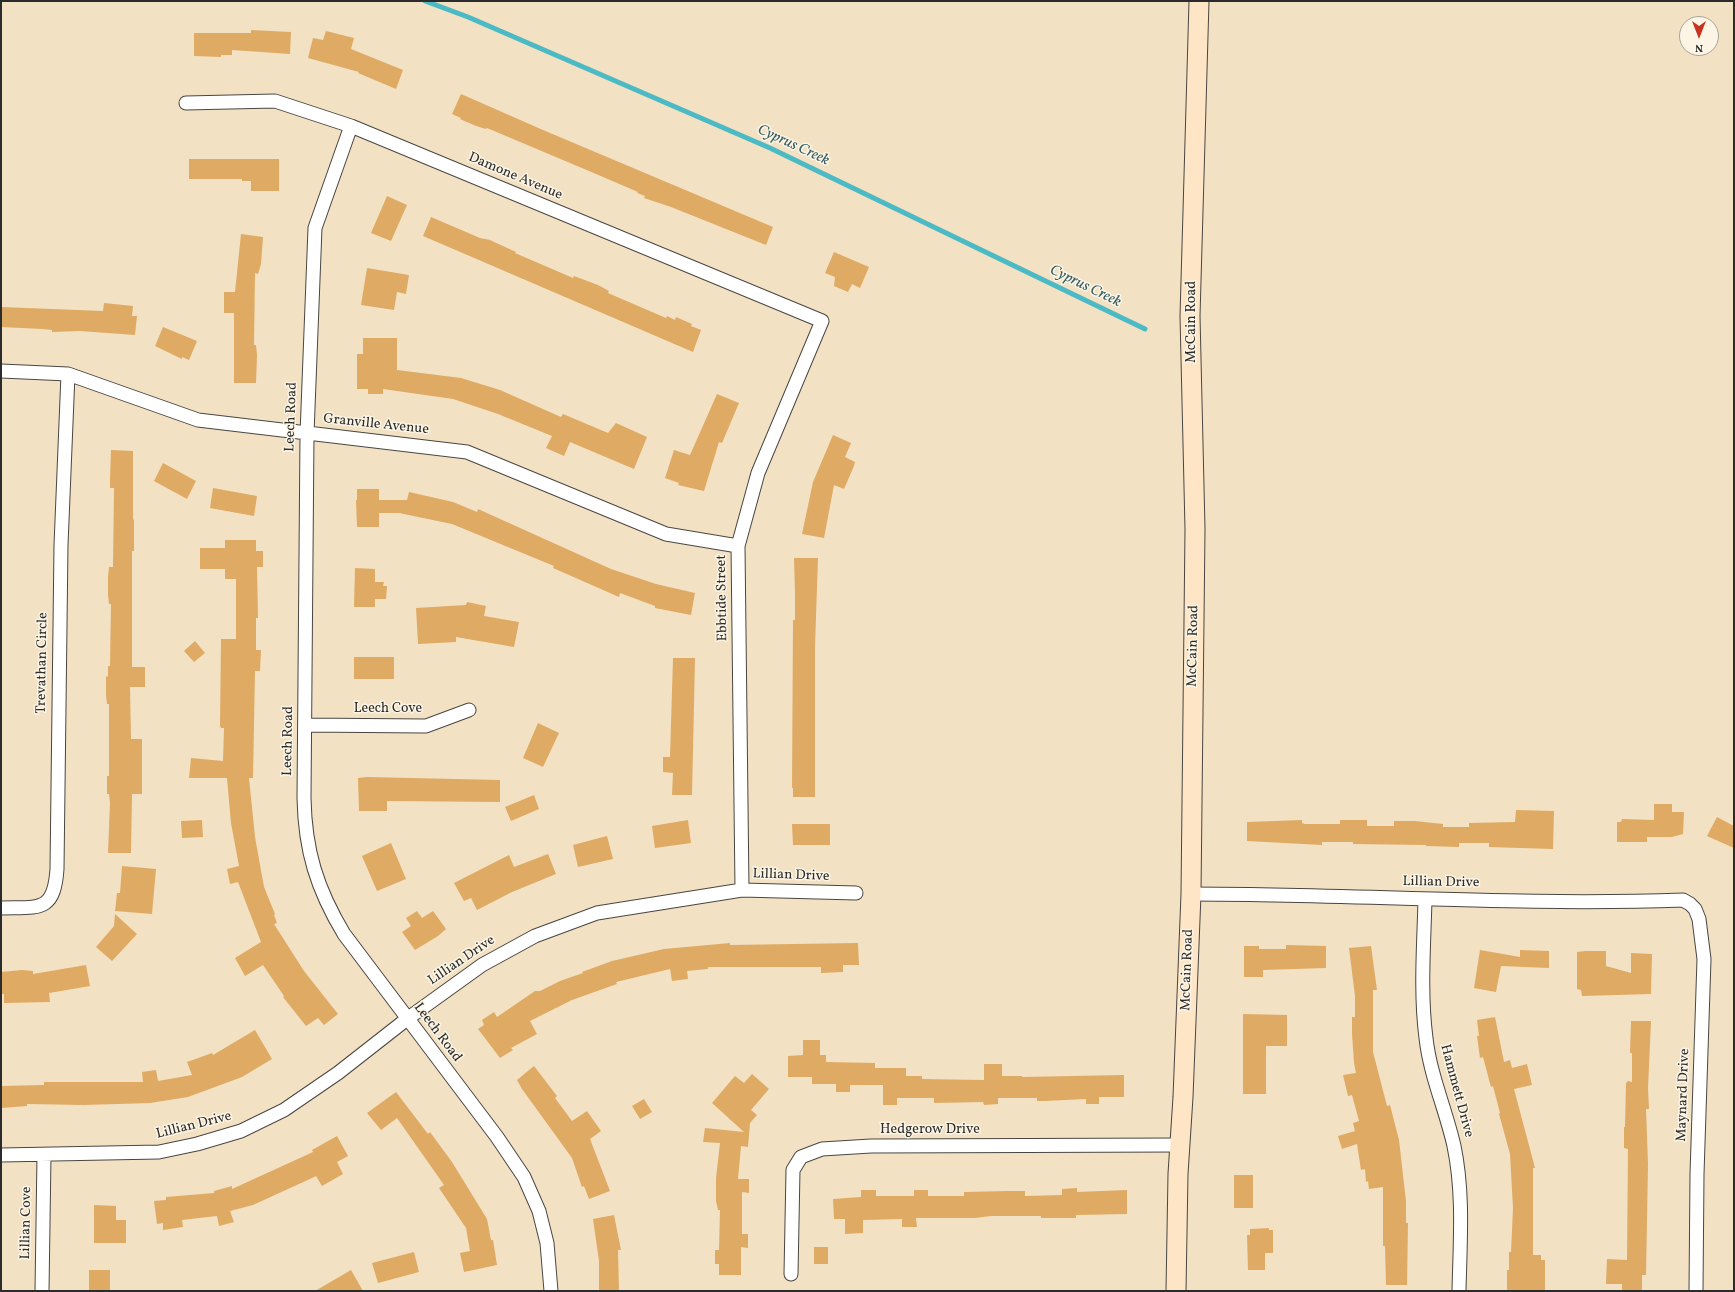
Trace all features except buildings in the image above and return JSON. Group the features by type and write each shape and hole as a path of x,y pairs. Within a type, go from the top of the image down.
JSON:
{"street":[{"name":"McCain Road","path":"1176,1291 1178,1174 1191,894 1195,528 1190,316 1199,1"},
{"name":"Damone Avenue","path":"186,103 275,101 352,126 822,321"},
{"name":"Leech Road","path":"352,126 315,228 307,434 304,815 306,838 317,881 327,906 344,934 497,1137 524,1177 539,1211 547,1243 551,1291"},
{"name":"Ebbtide Street","path":"742,890 738,546 758,473 822,321"},
{"name":"Granville Avenue","path":"1,371 68,374 198,420 467,452 666,534 738,546"},
{"name":"Trevathan Circle","path":"1,908 43,905 51,900 56,886 61,544 68,374"},
{"name":"Leech Cove","path":"305,725 426,726 468,710"},
{"name":"Lillian Drive","path":"1,1155 159,1152 198,1144 241,1131 284,1110 338,1073 407,1019 482,965 535,936 597,912 742,890 856,893"},
{"name":"Lillian Drive","path":"1191,894 1334,895 1613,902 1683,900 1690,904"},
{"name":"Hammett Drive","path":"1425,898 1425,1027 1432,1066 1453,1145 1458,1173 1460,1209 1459,1291"},
{"name":"Maynard Drive","path":"1690,904 1695,909 1699,919 1704,959 1697,1174 1696,1291"},
{"name":"Hedgerow Drive","path":"791,1274 793,1170 801,1157 822,1149 871,1146 1180,1145"},
{"name":"Lillian Cove","path":"42,1291 44,1155"}],"waterway":[{"name":"Cyprus Creek","path":"425,1 468,17 770,148 1145,329"}]}
